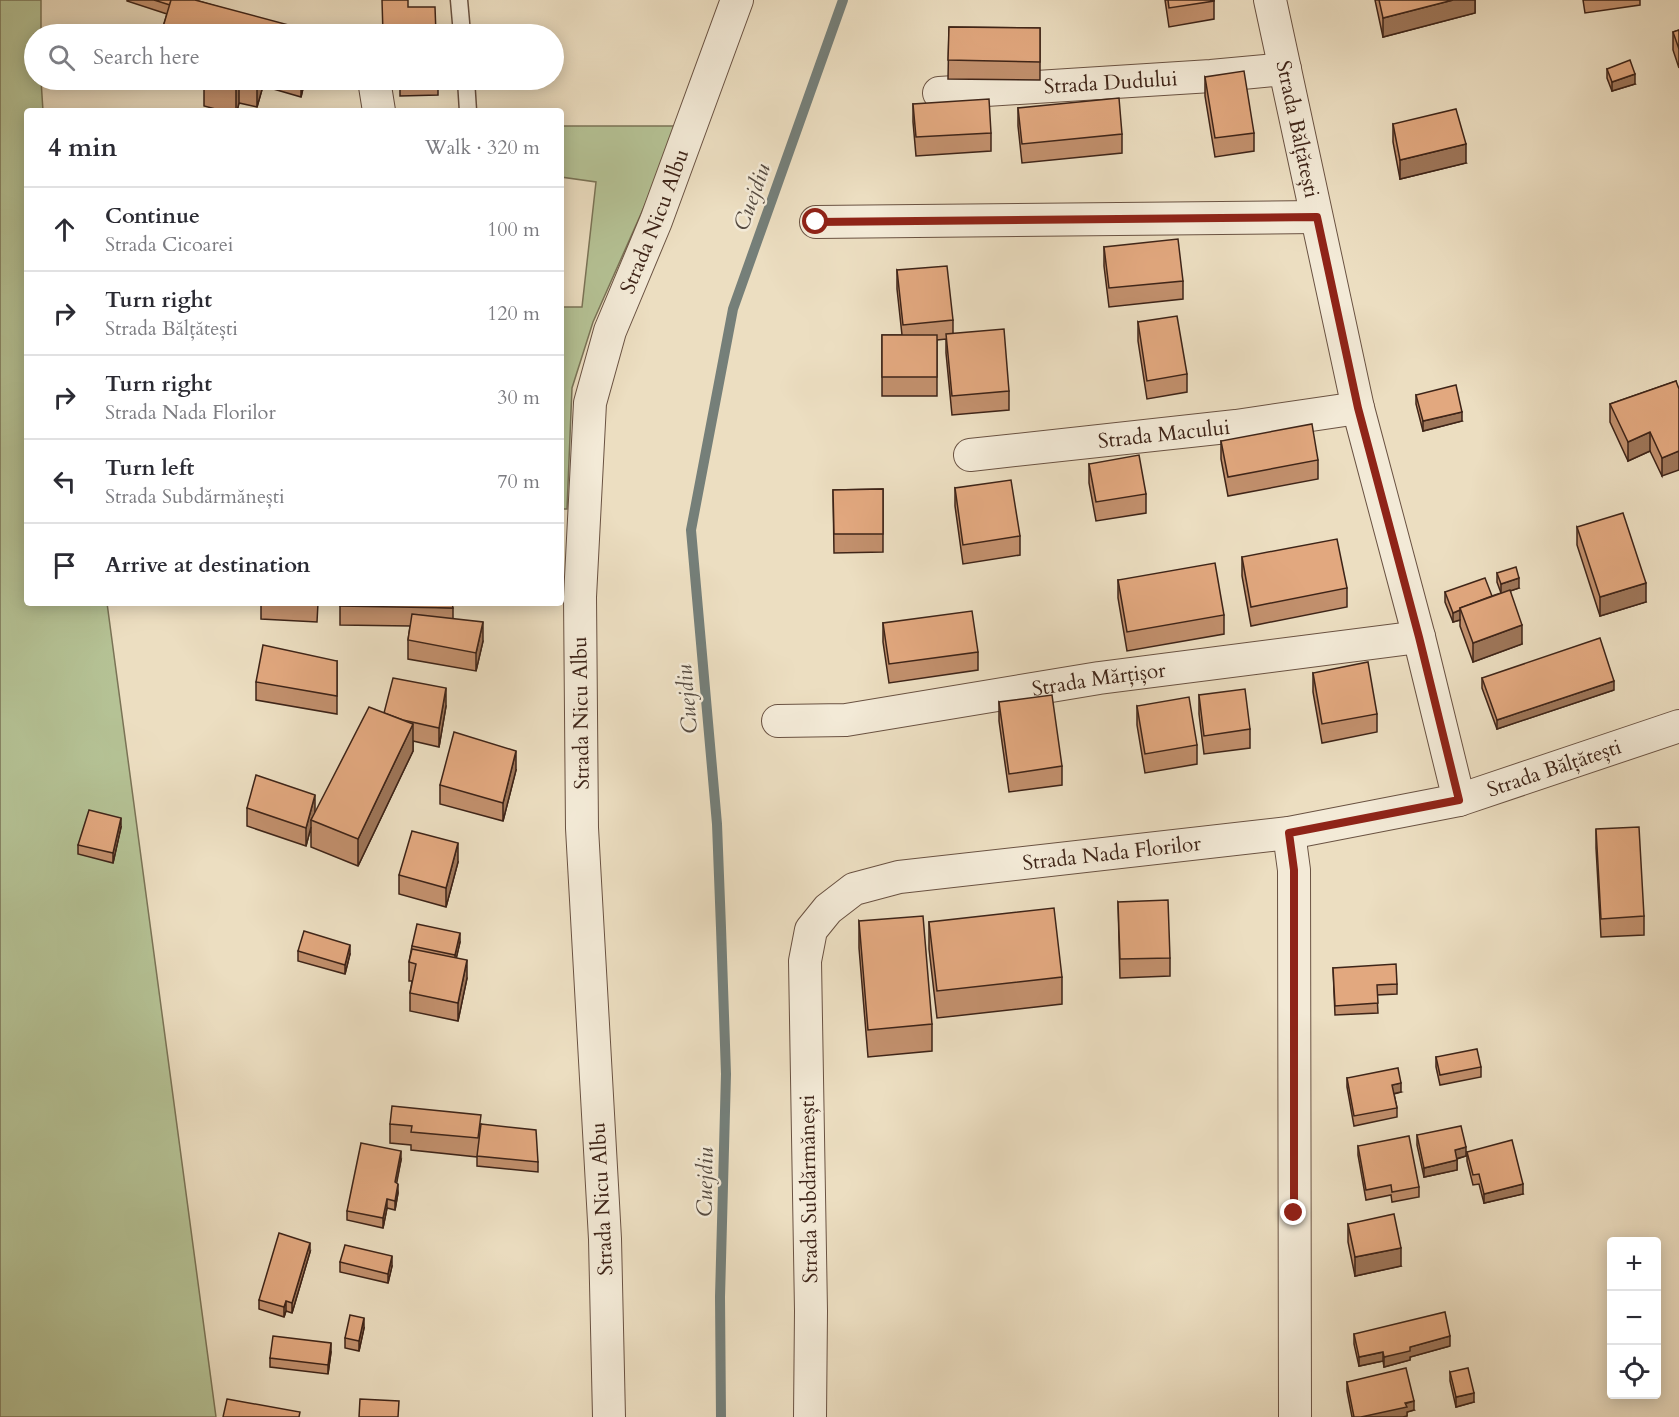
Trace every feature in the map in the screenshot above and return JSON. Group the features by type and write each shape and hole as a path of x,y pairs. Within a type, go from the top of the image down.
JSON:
{"street":[{"name":"Strada Nicu Albu","path":"609,1417 605,1239 570,596 590,403 610,331 656,221 737,0"},
{"name":"Strada Bălțătești","path":"1270,0 1358,408 1419,637 1459,800 1679,726"},
{"name":"Strada Dudului","path":"939,93 1285,69"},
{"path":"376,90 379,108"},
{"path":"816,222 1317,217"},
{"name":"Strada Macului","path":"970,455 1236,426 1358,408"},
{"name":"Strada Mărțișor","path":"778,722 846,720 1099,678 1419,637"},
{"name":"Strada Nada Florilor","path":"805,961 811,930 828,909 854,888 899,877 1289,833 1459,800"},
{"path":"1289,833 1294,870 1295,1417"},
{"name":"Strada Subdărmănești","path":"805,961 811,1311 810,1417"}],"lane":[{"path":"459,0 461,24"},
{"path":"467,90 468,108"}],"green space":[{"path":"0,0 41,0 41,24 24,24 24,90 42,90 43,108 24,108 24,606 107,606 216,1417 0,1417"},
{"path":"564,126 680,126 593,322 572,388 567,509 564,509 564,307 582,307 596,182 564,177"}],"building":[{"path":"154,0 171,0 170,5"},
{"path":"171,0 195,0 285,24 164,24"},
{"path":"382,0 408,0 408,7 435,7 436,24 383,24"},
{"path":"1168,0 1214,0 1214,1 1169,8"},
{"path":"1379,0 1453,0 1383,18"},
{"path":"949,27 1040,28 1040,62 948,60"},
{"path":"1679,30 1679,49 1673,32"},
{"path":"1630,60 1635,74 1612,82 1607,69"},
{"path":"1244,71 1254,133 1215,138 1205,77"},
{"path":"1119,98 1122,134 1022,144 1018,108"},
{"path":"989,99 991,133 916,137 913,104"},
{"path":"1456,109 1466,144 1400,160 1393,124"},
{"path":"1178,239 1183,281 1109,288 1104,247"},
{"path":"947,266 953,320 903,325 897,270"},
{"path":"1177,316 1187,374 1147,381 1138,322"},
{"path":"1004,329 1009,391 952,396 946,334"},
{"path":"882,335 937,335 937,377 882,377"},
{"path":"1676,381 1679,389 1679,451 1662,458 1650,432 1628,442 1610,404"},
{"path":"1456,385 1462,412 1423,421 1416,395"},
{"path":"1312,424 1318,460 1228,477 1221,441"},
{"path":"1139,455 1146,494 1096,502 1089,464"},
{"path":"1011,480 1020,536 963,545 955,488"},
{"path":"883,489 883,534 834,534 833,490"},
{"path":"1623,513 1646,583 1600,597 1577,527"},
{"path":"1337,539 1347,588 1251,607 1242,557"},
{"path":"1215,563 1224,615 1127,632 1118,580"},
{"path":"1516,567 1519,578 1501,584 1497,573"},
{"path":"1485,578 1492,596 1453,613 1445,592"},
{"path":"1510,590 1522,625 1473,643 1460,608"},
{"path":"340,606 453,606 453,608"},
{"path":"972,611 978,652 889,664 883,623"},
{"path":"412,614 483,622 476,653 408,640"},
{"path":"1600,638 1614,681 1497,720 1482,678"},
{"path":"263,645 337,661 337,696 256,682"},
{"path":"1368,662 1377,714 1322,724 1313,673"},
{"path":"393,678 446,688 439,728 384,713"},
{"path":"1245,689 1250,729 1204,736 1199,695"},
{"path":"1052,695 1062,766 1009,774 999,702"},
{"path":"1189,697 1197,745 1145,754 1137,706"},
{"path":"369,707 413,724 358,839 311,820"},
{"path":"454,732 516,751 503,803 440,785"},
{"path":"256,775 315,795 306,828 247,808"},
{"path":"89,810 121,818 113,853 78,845"},
{"path":"1639,827 1644,916 1601,919 1596,829"},
{"path":"412,831 458,843 446,888 399,875"},
{"path":"1168,900 1170,958 1120,959 1118,902"},
{"path":"1054,908 1062,977 937,991 929,922"},
{"path":"923,916 932,1024 868,1030 859,921"},
{"path":"417,924 460,933 455,955 412,946"},
{"path":"304,931 350,945 345,965 298,951"},
{"path":"412,949 467,960 458,1003 410,993 416,964 409,962"},
{"path":"1396,964 1397,984 1377,985 1378,1003 1335,1006 1333,968"},
{"path":"1477,1049 1481,1067 1440,1075 1436,1057"},
{"path":"1398,1068 1401,1083 1392,1085 1397,1108 1354,1116 1347,1078"},
{"path":"392,1106 481,1115 478,1138 411,1132 412,1126 390,1124"},
{"path":"481,1124 536,1130 538,1162 477,1156"},
{"path":"1461,1126 1466,1147 1455,1150 1457,1160 1424,1168 1417,1135"},
{"path":"1409,1136 1419,1187 1392,1192 1391,1185 1366,1190 1358,1146"},
{"path":"1512,1140 1523,1184 1484,1194 1479,1174 1473,1175 1467,1152"},
{"path":"361,1143 401,1151 395,1182 398,1184 395,1201 387,1199 383,1218 347,1211"},
{"path":"1394,1214 1401,1248 1355,1257 1348,1224"},
{"path":"279,1233 310,1243 292,1303 286,1301 284,1307 259,1300"},
{"path":"345,1245 392,1256 388,1274 340,1262"},
{"path":"1445,1312 1450,1336 1410,1347 1410,1351 1384,1357 1383,1352 1359,1357 1354,1334"},
{"path":"350,1315 364,1318 359,1341 345,1338"},
{"path":"273,1336 331,1343 328,1365 270,1358"},
{"path":"1406,1368 1414,1401 1405,1403 1407,1407 1354,1417 1347,1382"},
{"path":"1468,1368 1474,1393 1456,1397 1450,1372"},
{"path":"227,1399 300,1412 299,1417 223,1417"},
{"path":"360,1399 399,1401 398,1417 359,1417"}],"waterway":[{"name":"Cuejdiu","path":"721,1417 720,1297 726,1074 717,824 691,530 733,309 843,0"}],"route":[{"path":"816,222 1317,217 1358,408 1419,637 1459,800 1289,833 1294,870 1294,1213"}]}
